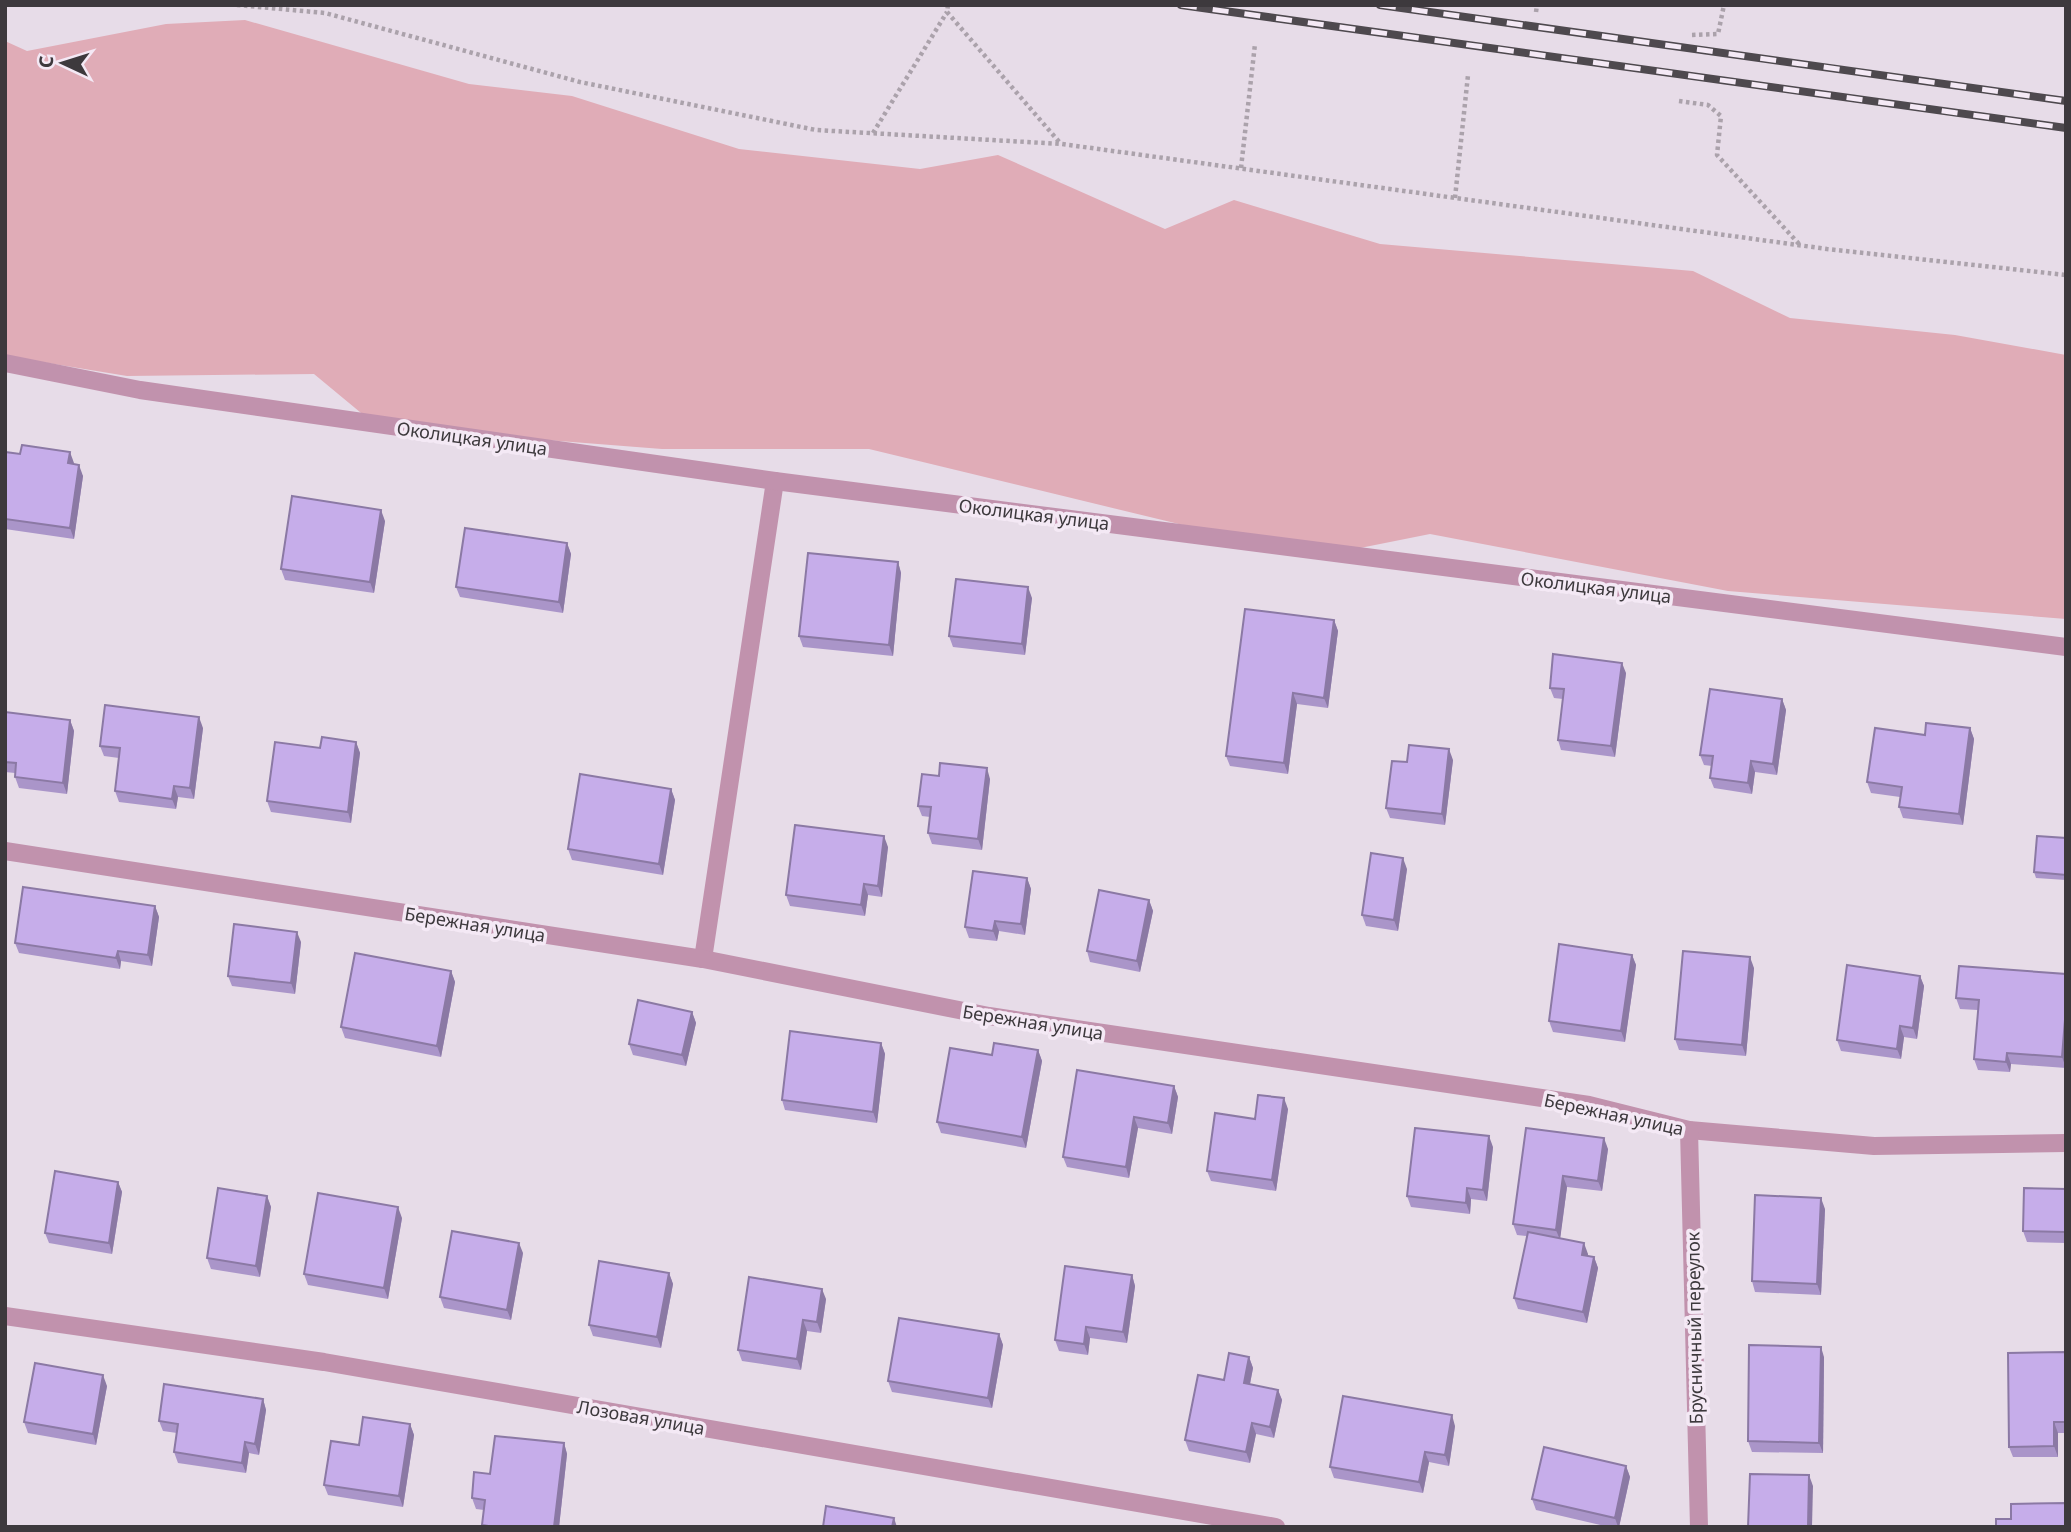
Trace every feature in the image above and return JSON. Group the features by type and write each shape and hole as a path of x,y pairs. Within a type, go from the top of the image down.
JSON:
{"street":[{"name":"Околицкая улица","path":"5,363 140,390 775,481 2066,647"},
{"path":"703,959 775,481"},
{"name":"Бережная улица","path":"5,851 703,959 989,1016 1589,1105 1689,1130 1874,1146 2066,1143"},
{"name":"Брусничный переулок","path":"1689,1130 1699,1527"},
{"name":"Лозовая улица","path":"5,1316 324,1362 1276,1527"}],"path":[{"path":"237,5 325,13 580,82 816,130 1062,144 1800,245 2066,275"},
{"path":"873,133 947,12 948,5"},
{"path":"1692,35 1718,34 1724,5"},
{"path":"947,12 1062,144"},
{"path":"1241,168 1255,44"},
{"path":"1455,198 1468,75"},
{"path":"1678,101 1708,105 1721,116 1717,155 1800,245"}],"shaded area":[{"path":"245,20 469,84 572,96 739,149 920,169 998,155 1165,229 1234,200 1380,244 1693,271 1790,318 1955,335 2066,355 2066,619 1728,591 1430,534 1315,557 869,449 662,449 378,427 314,374 127,376 5,356 5,41 27,51 166,24"}],"building":[{"path":"22,445 70,452 68,463 79,465 70,528 5,519 5,452 20,454"},
{"path":"292,496 381,510 370,582 281,569"},
{"path":"465,528 567,543 559,602 456,587"},
{"path":"808,553 898,562 889,645 799,636"},
{"path":"956,579 1028,587 1022,644 949,636"},
{"path":"1245,609 1334,620 1324,698 1293,693 1284,763 1226,756"},
{"path":"1553,654 1622,663 1611,746 1558,740 1564,689 1550,688"},
{"path":"1710,689 1782,699 1773,764 1751,761 1748,783 1710,778 1713,756 1700,755"},
{"path":"105,705 199,717 190,788 174,786 172,799 115,791 120,748 100,746"},
{"path":"5,712 70,720 63,783 15,777 16,763 5,762"},
{"path":"1926,723 1970,728 1959,814 1899,807 1902,787 1867,782 1875,728 1925,735"},
{"path":"322,737 356,742 348,812 267,801 275,742 320,748"},
{"path":"1409,745 1449,749 1442,814 1386,808 1392,761 1407,762"},
{"path":"940,763 987,768 978,839 928,833 931,807 918,806 922,774 939,776"},
{"path":"580,774 671,789 659,864 568,849"},
{"path":"795,825 884,836 878,886 864,884 861,905 786,895"},
{"path":"2037,836 2066,838 2066,875 2034,872"},
{"path":"1371,853 1403,858 1394,920 1362,915"},
{"path":"973,871 1027,878 1021,924 995,921 993,931 965,927"},
{"path":"23,887 155,906 148,955 118,951 116,958 15,943"},
{"path":"1099,890 1149,900 1137,961 1087,951"},
{"path":"234,924 297,932 291,983 228,976"},
{"path":"1559,944 1632,955 1621,1031 1549,1021"},
{"path":"1683,951 1750,957 1742,1045 1675,1039"},
{"path":"355,953 451,971 437,1046 341,1027"},
{"path":"1847,965 1920,976 1913,1028 1900,1026 1897,1049 1837,1040"},
{"path":"1959,966 2066,974 2062,1057 2007,1053 2006,1062 1974,1059 1979,1000 1956,998"},
{"path":"638,1000 692,1012 682,1055 629,1044"},
{"path":"790,1031 881,1043 873,1112 782,1100"},
{"path":"994,1043 1038,1050 1022,1137 937,1122 950,1048 992,1055"},
{"path":"1077,1070 1174,1086 1168,1123 1134,1117 1126,1167 1063,1157"},
{"path":"1258,1095 1284,1098 1272,1180 1207,1171 1215,1113 1255,1119"},
{"path":"1415,1128 1489,1136 1483,1190 1467,1188 1466,1203 1407,1196"},
{"path":"1526,1128 1604,1138 1598,1181 1563,1176 1556,1230 1513,1224"},
{"path":"55,1171 118,1182 109,1243 45,1233"},
{"path":"218,1188 267,1196 256,1266 207,1258"},
{"path":"2024,1188 2066,1189 2066,1232 2023,1231"},
{"path":"318,1193 398,1207 384,1288 304,1274"},
{"path":"1755,1195 1821,1198 1817,1284 1752,1281"},
{"path":"452,1231 519,1243 507,1310 440,1297"},
{"path":"1528,1232 1584,1243 1582,1255 1594,1257 1583,1312 1514,1298"},
{"path":"599,1261 669,1273 657,1337 589,1325"},
{"path":"1065,1266 1132,1275 1123,1332 1086,1327 1084,1344 1055,1340"},
{"path":"749,1277 822,1289 817,1322 803,1320 797,1359 738,1350"},
{"path":"899,1318 999,1334 988,1398 888,1381"},
{"path":"1749,1345 1821,1347 1819,1443 1748,1441"},
{"path":"2066,1352 2066,1422 2054,1422 2054,1446 2009,1447 2008,1353"},
{"path":"1229,1353 1249,1357 1244,1383 1278,1390 1270,1427 1252,1423 1246,1452 1185,1440 1198,1375 1224,1380"},
{"path":"35,1363 103,1375 93,1434 24,1422"},
{"path":"164,1384 263,1399 255,1444 245,1442 242,1463 174,1452 178,1424 159,1421"},
{"path":"1343,1396 1452,1415 1445,1455 1425,1452 1419,1482 1330,1467"},
{"path":"363,1417 410,1424 399,1496 324,1485 331,1441 359,1445"},
{"path":"495,1436 564,1443 554,1527 482,1525 485,1500 472,1498 474,1472 490,1474"},
{"path":"1544,1447 1626,1466 1615,1518 1532,1499"},
{"path":"1750,1474 1809,1475 1808,1527 1748,1527"},
{"path":"2066,1503 2066,1527 1996,1527 1996,1519 2011,1519 2011,1504"},
{"path":"826,1506 894,1518 892,1527 823,1527"}],"railway":[{"path":"1181,5 2066,128"},
{"path":"1380,5 2066,101"}]}
